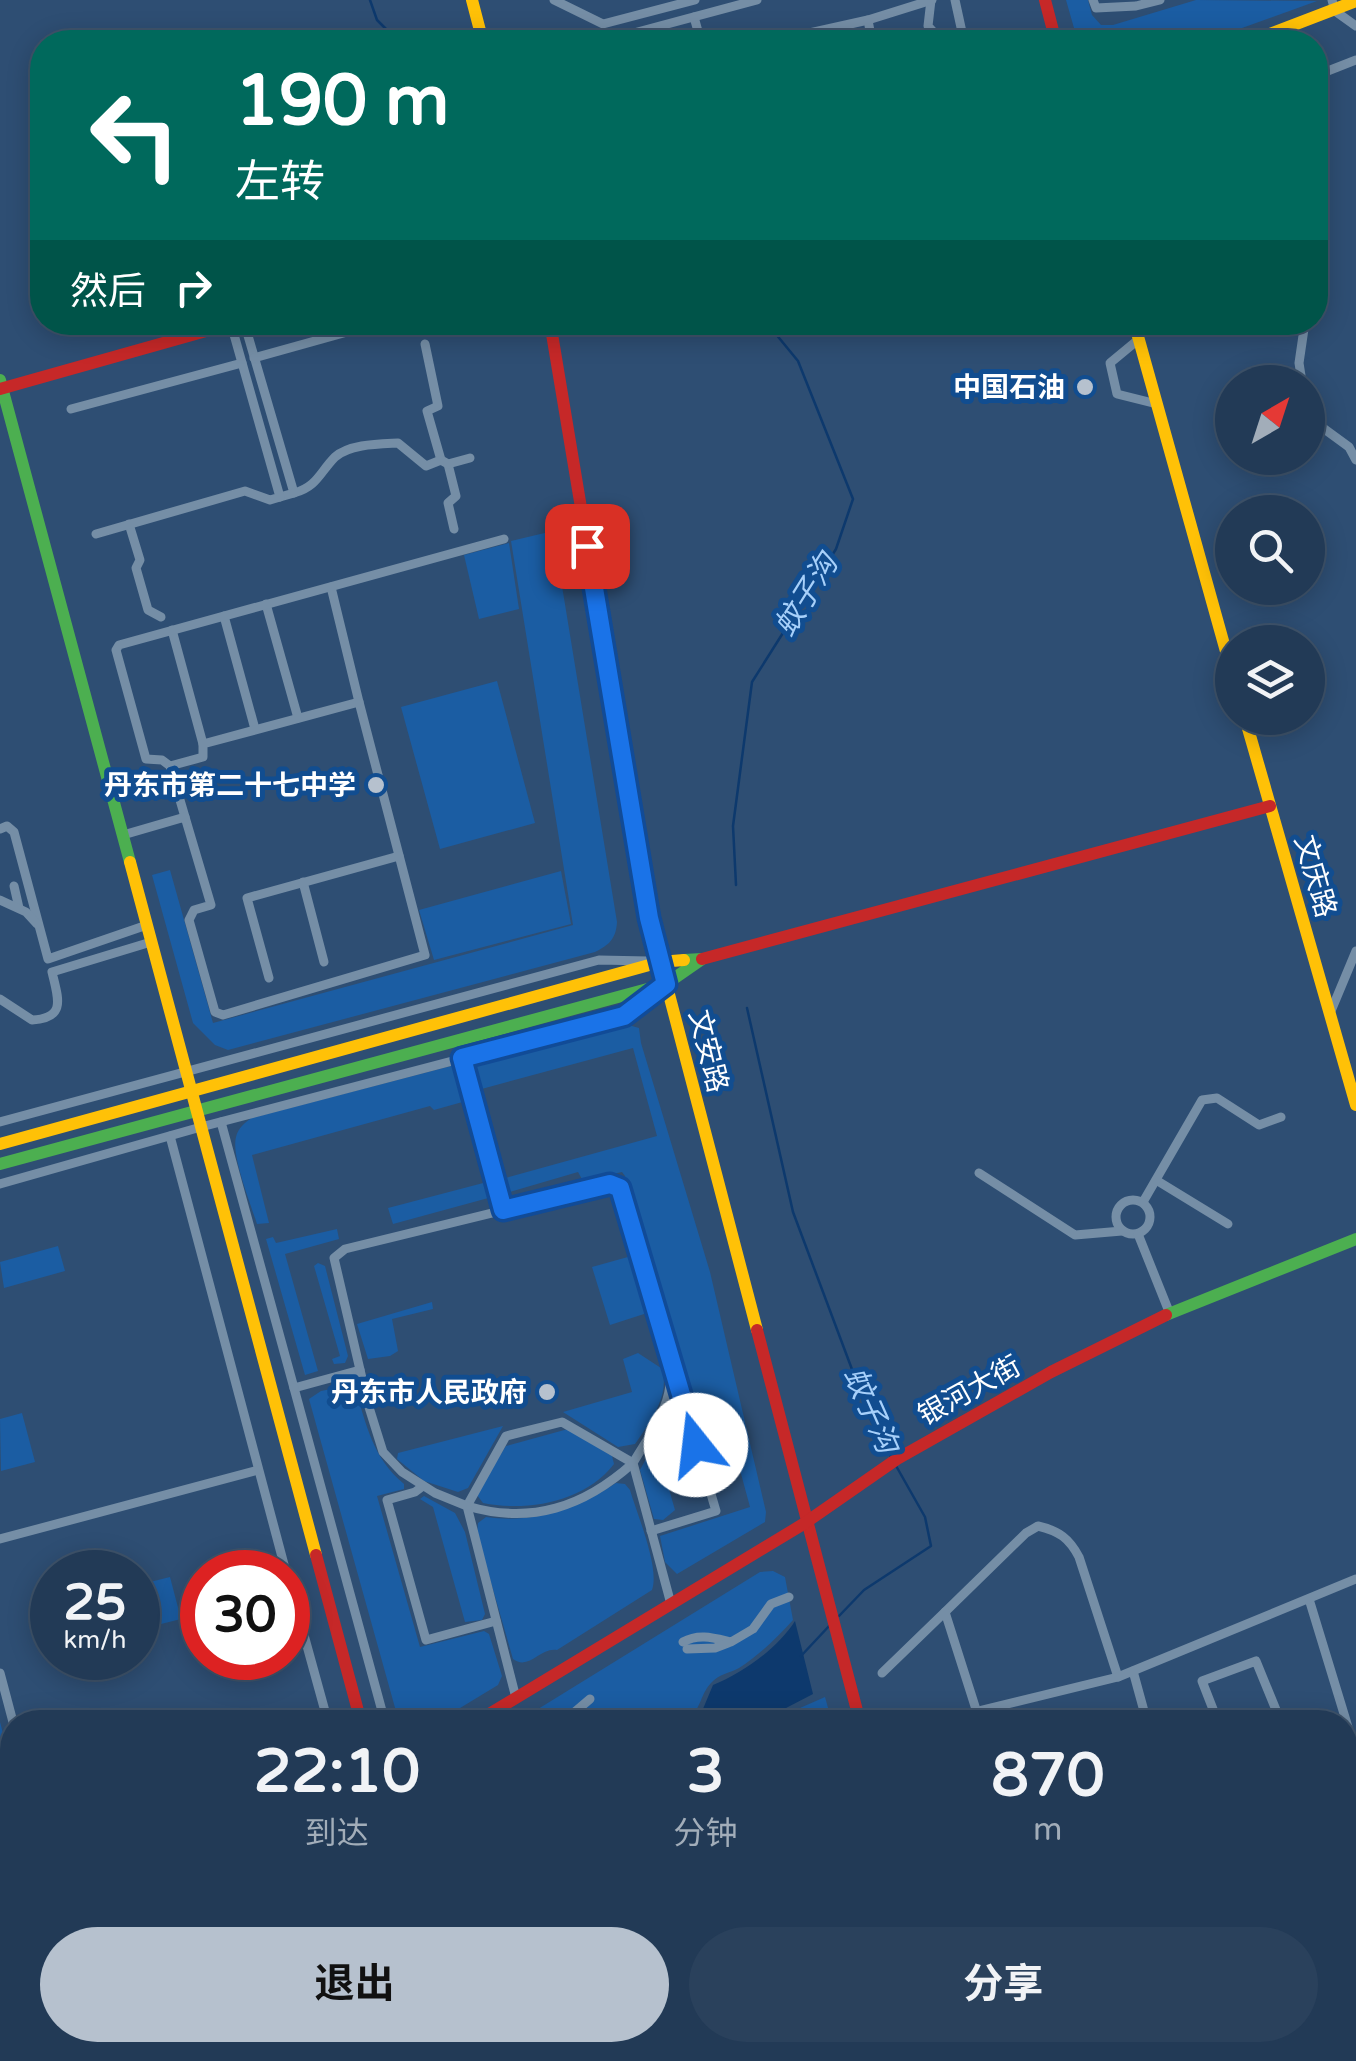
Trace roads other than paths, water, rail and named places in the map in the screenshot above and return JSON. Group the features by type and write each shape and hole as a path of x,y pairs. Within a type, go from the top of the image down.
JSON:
{"main road":[{"path":"472,0 480,30"},
{"path":"1045,0 1053,30"},
{"path":"1277,30 1356,1"},
{"path":"193,335 1,386 359,1710"},
{"name":"文安路","path":"552,335 649,918 857,1710"},
{"path":"1138,335 1219,625"},
{"name":"文庆路","path":"1250,735 1356,1105"},
{"path":"0,1144 660,962 702,959 1270,806"},
{"path":"0,1164 666,984 702,959"},
{"name":"银河大街","path":"496,1710 805,1522 894,1461 1051,1372 1170,1314 1356,1239"}],"street":[{"path":"554,0 603,24 695,0"},
{"path":"645,30 757,0"},
{"path":"838,30 931,0 928,26 932,30"},
{"path":"955,0 962,30"},
{"path":"1094,0 1096,8 1160,0"},
{"path":"1334,6 1356,26"},
{"path":"694,17 698,30"},
{"path":"868,20 870,30"},
{"path":"1328,71 1356,60"},
{"path":"239,335 242,363 280,497"},
{"path":"243,335 254,358 294,493"},
{"path":"254,358 336,335"},
{"path":"1299,365 1303,335"},
{"path":"1139,340 1110,363 1117,394 1157,404"},
{"path":"425,344 438,406 428,411 456,496 448,503 454,528"},
{"path":"71,409 242,363"},
{"path":"1325,429 1349,447 1356,460"},
{"path":"96,534 245,491 270,500 308,490 336,456 369,445 398,443 426,466 470,458"},
{"path":"129,524 148,610 161,617"},
{"path":"331,587 425,956 223,1015 215,1012 189,920 194,910 211,905 170,766 162,760 146,759 116,650 119,645 504,539"},
{"path":"266,604 298,718"},
{"path":"224,616 255,730"},
{"path":"170,766 203,756 172,630"},
{"path":"202,744 359,702"},
{"path":"122,835 185,817"},
{"path":"0,829 7,826 14,832 58,1008 50,1017 32,1020 0,999"},
{"path":"269,978 247,898 399,856"},
{"path":"304,882 324,962"},
{"path":"14,886 20,908"},
{"path":"0,900 20,908 39,926"},
{"path":"48,959 147,925"},
{"path":"52,972 151,942"},
{"path":"1330,1014 1356,951"},
{"path":"0,1122 599,960 660,962"},
{"path":"0,1184 624,1016 666,984"},
{"path":"462,1058 503,1210"},
{"path":"1143,1202 1202,1100 1217,1098 1259,1125 1281,1117"},
{"path":"222,1122 382,1710"},
{"path":"170,1136 280,1550"},
{"path":"979,1173 1075,1235 1122,1231 1138,1234"},
{"path":"1156,1180 1228,1224"},
{"path":"651,1530 716,1510 668,1346 620,1188 610,1184 503,1210 345,1250 334,1258 383,1452 423,1486 497,1515 544,1511 578,1501 614,1480 632,1462 659,1420 670,1386 668,1346"},
{"path":"1122,1231 1116,1215 1121,1205 1132,1200 1143,1202 1150,1212 1150,1223 1138,1234"},
{"path":"1138,1234 1170,1314"},
{"path":"294,1388 360,1370"},
{"path":"516,1698 467,1506 506,1436 562,1422 632,1462 672,1604"},
{"path":"0,1539 258,1470"},
{"path":"423,1486 387,1500 426,1640 496,1621"},
{"path":"882,1673 1026,1533 1038,1526 1054,1529 1070,1539 1118,1678"},
{"path":"981,1710 1118,1678 1356,1578"},
{"path":"685,1646 692,1637 731,1642 753,1629 771,1604 789,1597"},
{"path":"1309,1598 1343,1710"},
{"path":"946,1612 977,1710"},
{"path":"310,1657 325,1710"},
{"path":"1213,1710 1202,1682 1256,1661 1276,1710"},
{"path":"1133,1671 1144,1710"},
{"path":"0,1673 10,1710"},
{"path":"577,1710 590,1699"}],"waterway":[{"name":"蚊子沟","path":"370,0 377,20 387,30"},
{"name":"蚊子沟","path":"736,885 733,826 752,682 836,549 853,499 798,361 777,335"},
{"name":"蚊子沟","path":"747,1008 793,1212 871,1420 891,1457"},
{"name":"蚊子沟","path":"839,1616 864,1590 931,1546 925,1517 895,1464"},
{"name":"蚊子沟","path":"801,1656 830,1625"}],"place":[{"name":"中国石油","path":"1085,387"},
{"name":"丹东市第二十七中学","path":"376,785"},
{"name":"丹东市人民政府","path":"547,1392"}]}
